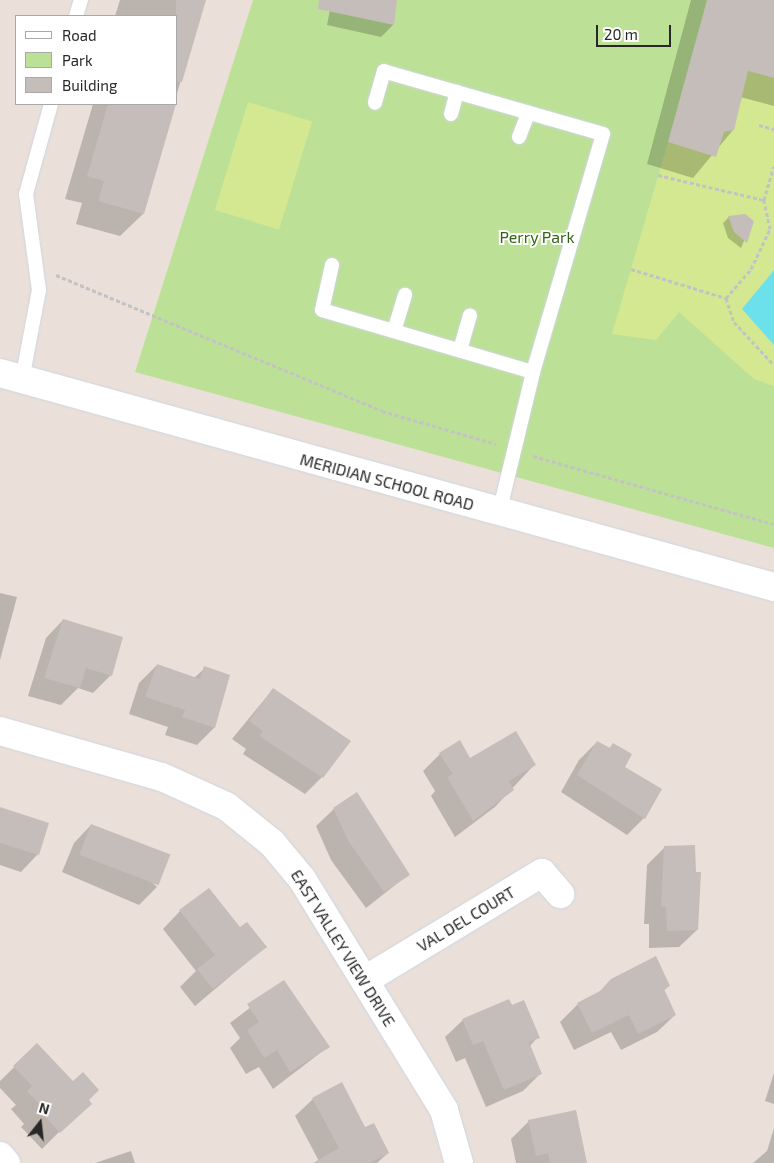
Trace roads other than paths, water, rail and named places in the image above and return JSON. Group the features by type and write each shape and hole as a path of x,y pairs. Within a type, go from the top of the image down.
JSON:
{"street":[{"name":"MERIDIAN SCHOOL ROAD","path":"11,376 499,513 774,587"},
{"name":"EAST VALLEY VIEW DRIVE","path":"0,731 162,777 226,806 272,843 302,879 444,1110 459,1163"},
{"name":"VAL DEL COURT","path":"365,980 542,873 560,894"},
{"path":"0,1156 6,1163"}],"lane":[{"path":"76,15 81,0"},
{"path":"375,103 384,71 603,134 533,372 499,513"},
{"path":"451,114 457,92"},
{"path":"11,376 39,290 26,194 51,105"},
{"path":"519,137 528,113"},
{"path":"332,265 322,310 533,372"},
{"path":"394,331 405,294"},
{"path":"460,350 470,315"}],"water":[{"path":"774,270 774,345 742,309"}],"park label":[{"name":"Perry Park","path":"537,237"}]}
